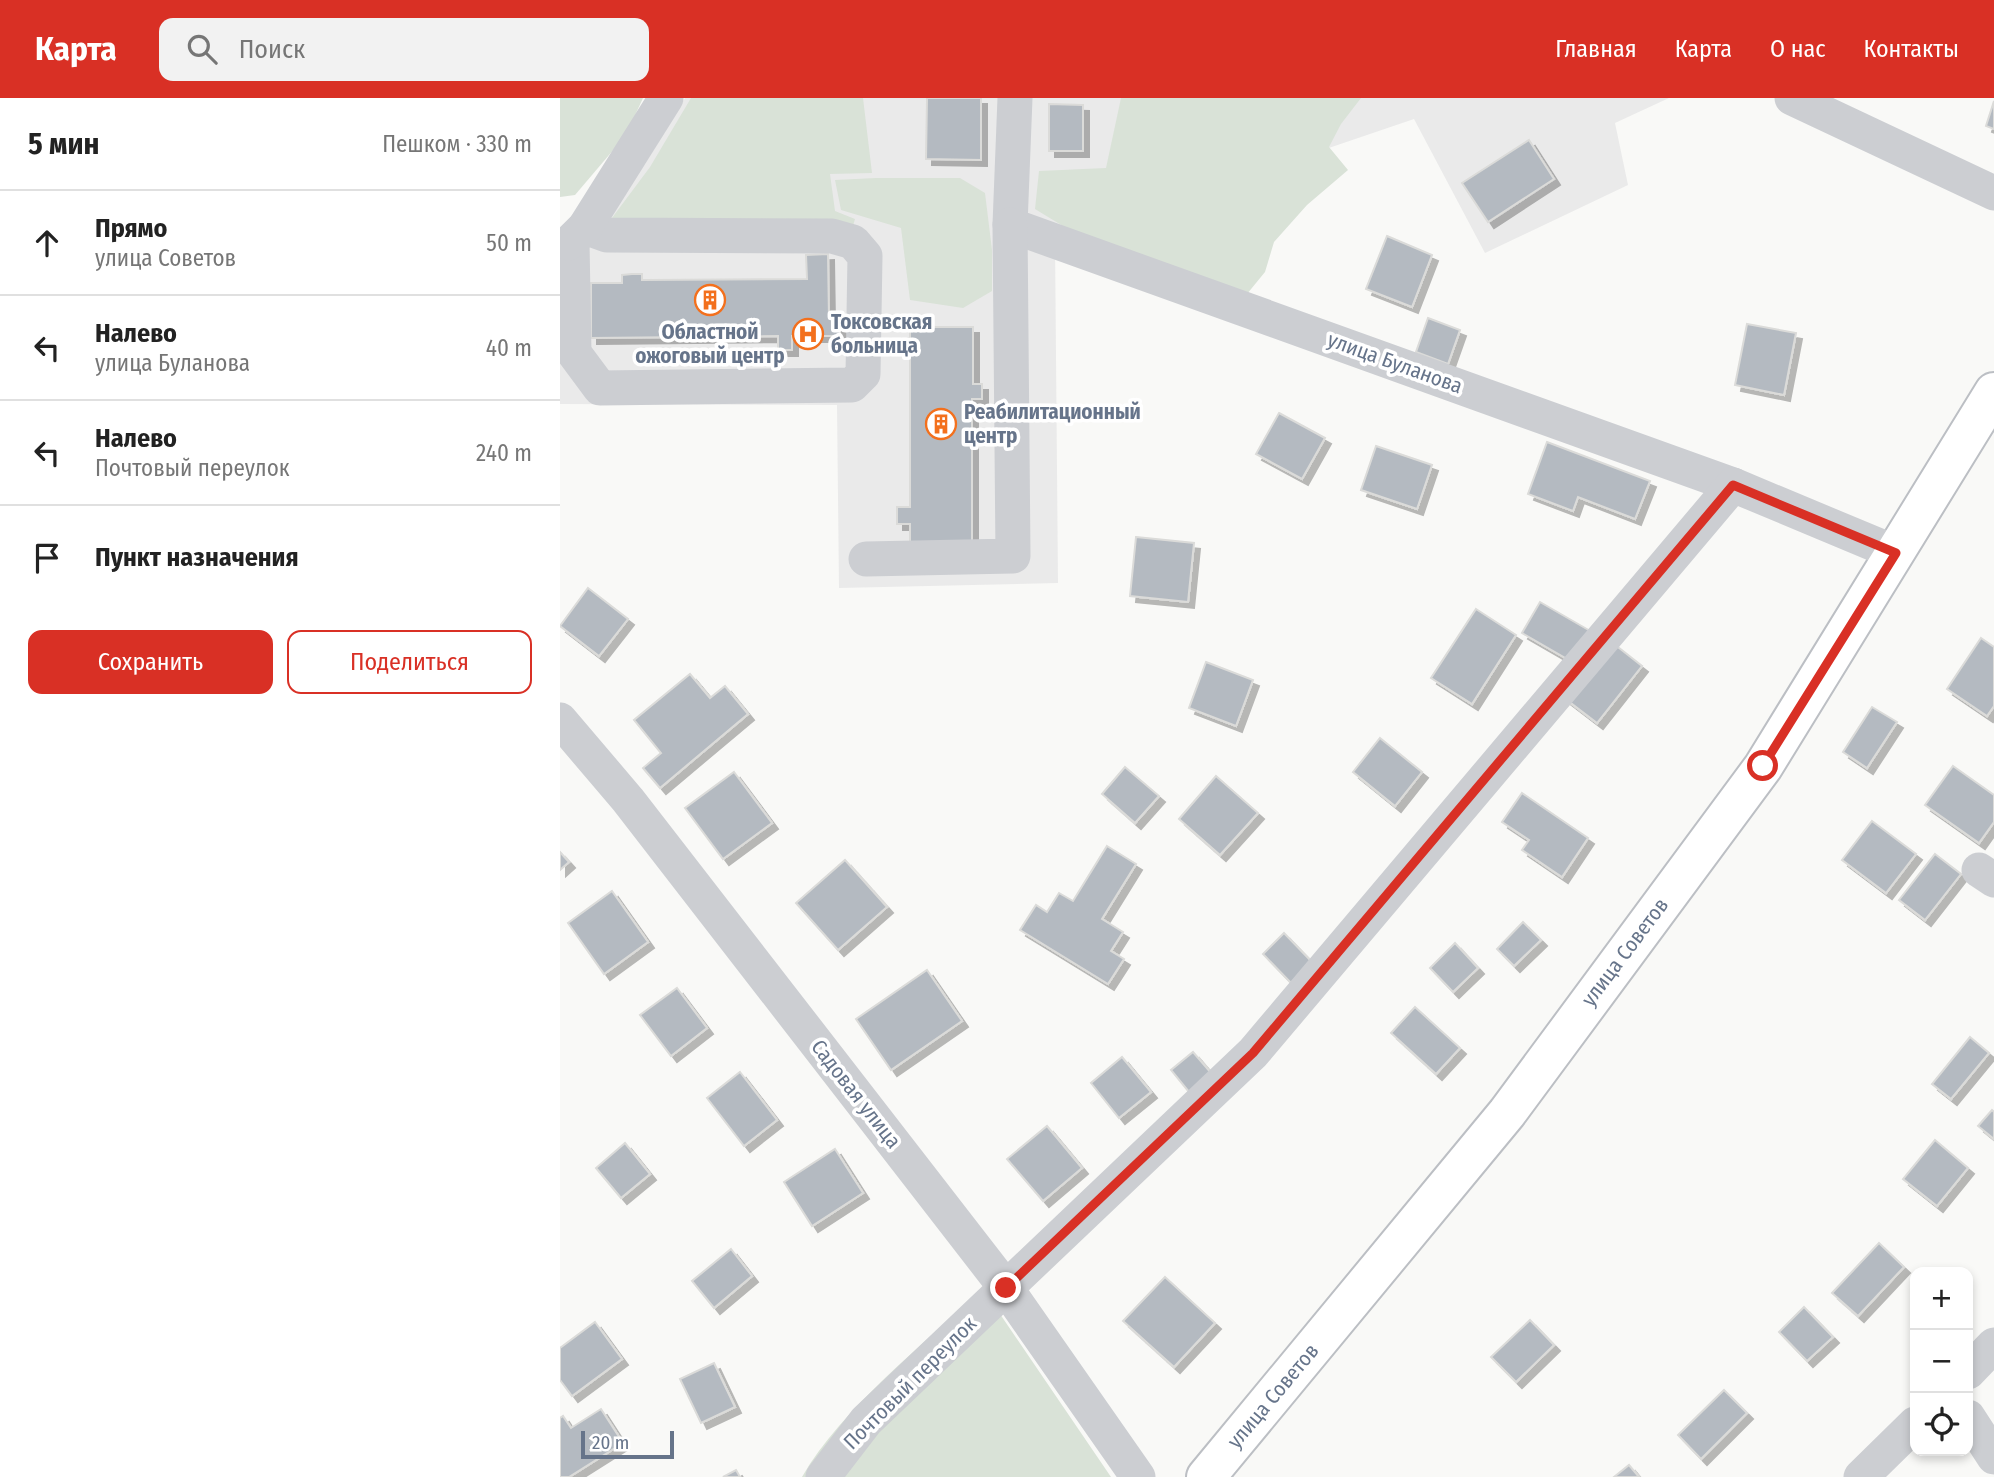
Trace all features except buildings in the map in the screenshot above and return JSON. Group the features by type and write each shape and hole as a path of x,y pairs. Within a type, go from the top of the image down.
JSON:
{"main road":[{"name":"улица Советов","path":"1206,1477 1515,1102 1763,766 1994,392"}],"street":[{"path":"572,240 607,235 832,236 853,242 865,256 863,374 852,385 600,388 574,353 572,240 666,98"},
{"path":"866,559 1013,556 1010,225 1015,98"},
{"path":"1792,98 1994,193"},
{"name":"улица Буланова","path":"1010,225 1733,485 1896,553"},
{"name":"Почтовый переулок","path":"823,1477 866,1421 1253,1053 1733,485"},
{"name":"Садовая улица","path":"560,720 628,800 1006,1288 1138,1477"},
{"path":"1973,1367 1994,1345"},
{"path":"1973,1425 1994,1457"},
{"path":"1861,1477 1910,1429"}],"shaded area":[{"path":"560,98 643,98 626,135 575,195 560,197"},
{"name":"Токсовская больница","path":"685,98 1669,98 1615,123 1628,185 1485,253 1414,119 1055,241 1058,583 839,588 837,405 560,404 560,263 645,164"},
{"path":"691,98 863,98 872,173 830,174 835,211 855,219 850,236 603,230 650,167"},
{"path":"1121,98 1361,98 1341,124 1329,147 1348,170 1307,205 1274,242 1265,272 1247,294 1076,234 1035,209 1039,171 1106,168"},
{"path":"960,178 985,193 992,250 992,291 963,308 910,300 901,228 841,210 835,180"},
{"path":"983,1289 1111,1477 802,1477 819,1451 861,1402"}],"place":[{"name":"Областной ожоговый центр","path":"710,300"},
{"name":"Токсовская больница","path":"808,334"},
{"name":"Реабилитационный центр","path":"941,424"}],"route":[{"path":"1006,1288 1253,1053 1733,485 1896,553 1763,766"}]}
